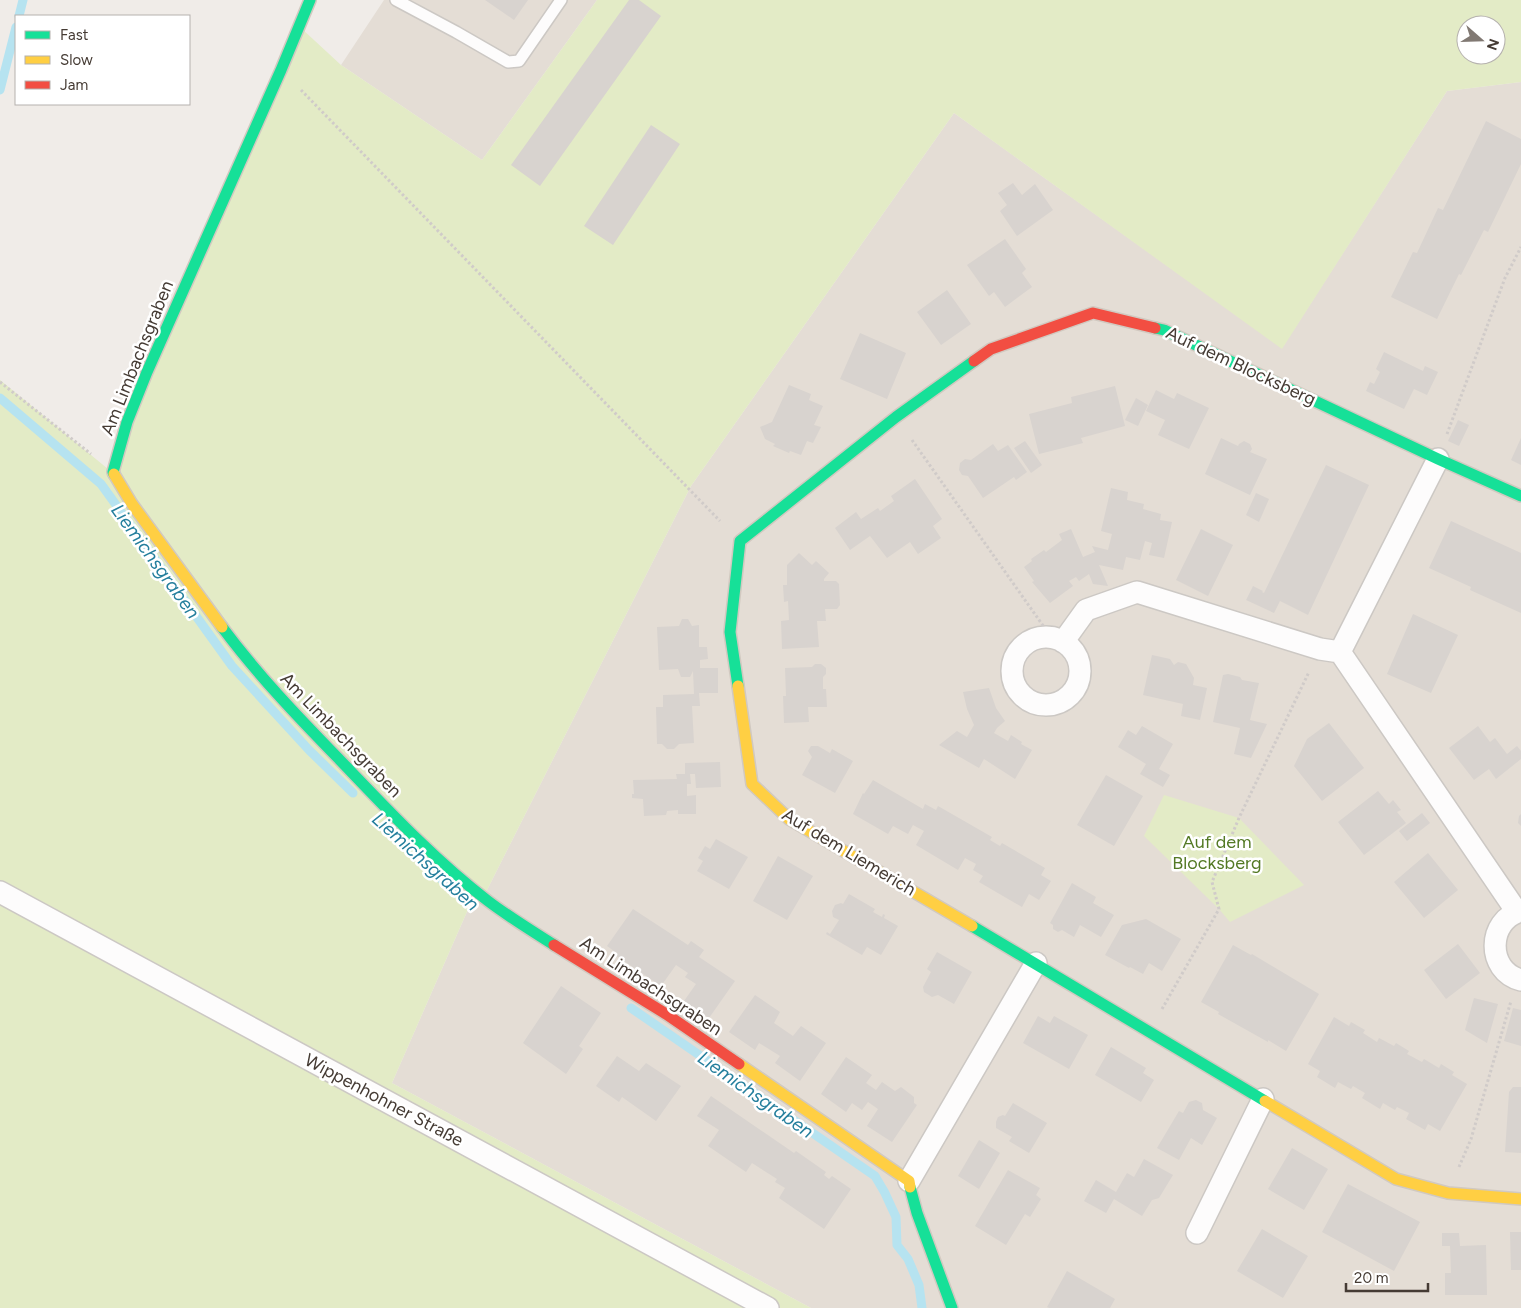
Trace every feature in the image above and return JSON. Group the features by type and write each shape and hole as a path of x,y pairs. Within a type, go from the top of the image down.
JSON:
{"street":[{"name":"Am Limbachsgraben","path":"310,0 281,70 146,372 127,422 113,472 132,504 241,653 285,703 434,855 488,901 530,930 666,1014 909,1181"},
{"name":"Auf dem Blocksberg","path":"740,541 896,417 991,348 1093,313 1164,330 1521,496"},
{"path":"1330,651 1438,459"},
{"name":"Auf dem Liemerich","path":"740,541 730,632 752,784 789,819 1036,963 1396,1179 1448,1194 1521,1199"},
{"path":"1057,640 1086,610 1137,592 1330,651 1519,912 1508,918 1501,925 1496,935 1494,946 1500,966 1508,974 1519,979"},
{"name":"Wippenhohner Straße","path":"0,892 768,1308"},
{"path":"952,1308 917,1213 909,1181 1036,963"},
{"path":"1197,1233 1263,1099"}],"lane":[{"path":"396,0 508,62 519,61 561,0"}],"path":[{"path":"281,70 740,541"},
{"path":"1438,459 1504,278 1521,247"},
{"path":"0,382 113,472"},
{"path":"896,417 1057,640"},
{"path":"1150,1031 1219,909 1212,882 1239,818 1330,651"},
{"path":"1448,1194 1471,1139 1519,979"}],"shaded area":[{"path":"384,0 597,0 482,160 341,65"},
{"path":"1521,82 1521,1308 811,1308 392,1083 473,898 487,890 691,486 954,113 1282,348 1447,91"}],"green space":[{"path":"597,0 1521,0 1521,82 1447,91 1282,349 954,113 691,486 487,890 473,898 392,1083 811,1308 0,1308 0,380 108,469 301,28 341,65 482,160"},
{"name":"Auf dem Blocksberg","path":"1164,795 1239,818 1304,885 1230,922 1144,836"}],"building":[{"path":"485,0 528,0 514,20"},
{"path":"629,0 639,0 661,16 540,186 511,165"},
{"path":"1486,121 1521,139 1521,164 1488,232 1484,230 1461,275 1459,274 1437,319 1391,297 1413,252 1417,253 1438,208 1443,210"},
{"path":"651,125 680,144 613,245 584,226"},
{"path":"1013,183 1022,195 1035,184 1053,210 1017,236 1000,211 1007,205 998,193"},
{"path":"1005,239 1026,269 1022,273 1032,287 1005,307 994,292 989,296 967,265"},
{"path":"947,290 971,324 941,345 917,312"},
{"path":"860,333 906,353 887,399 840,379"},
{"path":"1384,352 1423,371 1425,366 1438,372 1427,395 1414,389 1404,409 1366,391 1370,382 1374,384 1380,372 1376,369"},
{"path":"789,385 811,394 809,400 823,406 814,425 821,427 813,443 807,441 801,455 790,451 789,453 773,446 775,444 765,439 760,427 772,422"},
{"path":"1115,386 1125,426 1081,438 1083,443 1039,454 1029,414 1072,403 1071,397"},
{"path":"1156,390 1174,399 1177,393 1209,408 1189,449 1158,435 1165,420 1146,411"},
{"path":"1136,398 1148,405 1138,426 1125,420"},
{"path":"1458,420 1469,425 1459,446 1448,441"},
{"path":"1221,438 1238,446 1244,441 1250,444 1252,449 1250,452 1267,459 1250,495 1205,474"},
{"path":"1521,438 1521,465 1511,460"},
{"path":"1025,441 1042,465 1031,473 1014,448"},
{"path":"993,444 998,451 1008,445 1027,472 1016,480 1014,477 983,498 968,476 962,475 959,470 960,463 965,459 971,460"},
{"path":"1326,465 1369,485 1308,615 1280,601 1274,613 1246,600 1253,586 1264,593"},
{"path":"915,479 942,519 933,526 941,538 918,554 910,542 887,558 870,536 850,550 835,528 856,512 861,519 878,508 880,511 894,501 891,496"},
{"path":"1111,488 1128,492 1127,500 1144,504 1143,509 1161,514 1160,520 1172,522 1164,558 1149,555 1152,543 1145,541 1140,560 1126,557 1123,570 1099,565 1108,586 1093,584 1089,574 1079,581 1076,577 1069,581 1073,586 1050,603 1032,582 1034,581 1024,567 1032,561 1031,559 1044,550 1046,552 1062,540 1059,534 1071,529 1083,557 1095,552 1092,546 1108,550 1112,534 1101,531"},
{"path":"1256,493 1269,499 1259,522 1246,515"},
{"path":"1451,521 1521,553 1521,613 1470,590 1471,587 1429,568"},
{"path":"1201,529 1233,545 1208,596 1176,580"},
{"path":"799,553 812,565 816,561 829,573 824,581 836,581 839,584 840,605 837,609 825,609 826,621 817,621 819,647 782,649 781,621 789,620 788,601 784,602 783,585 787,585 787,565"},
{"path":"1413,614 1458,635 1431,693 1387,674"},
{"path":"682,619 688,619 692,626 699,625 699,647 707,647 708,659 700,660 700,668 718,668 718,693 699,693 700,706 692,706 694,743 679,744 674,749 667,749 662,744 657,744 656,707 663,707 663,695 694,694 693,671 690,677 681,677 678,669 659,670 657,627 679,626"},
{"path":"1152,655 1170,659 1174,665 1178,662 1186,664 1194,678 1193,685 1207,688 1200,720 1181,716 1183,704 1143,695"},
{"path":"815,664 821,664 826,668 826,674 823,677 823,689 826,689 827,707 808,707 809,722 784,723 783,696 786,696 785,668 812,667"},
{"path":"1228,674 1240,677 1242,680 1259,683 1250,720 1267,724 1251,758 1234,754 1240,728 1213,722 1223,675"},
{"path":"989,688 996,708 1005,721 994,733 1008,741 1011,735 1022,742 1021,744 1032,750 1015,779 984,759 979,768 939,745 957,731 967,737 974,725 967,709 963,692"},
{"path":"1329,723 1364,768 1322,801 1294,766 1307,739"},
{"path":"1142,726 1173,744 1159,769 1170,775 1163,787 1140,774 1146,764 1118,747 1128,730 1136,735"},
{"path":"1478,726 1490,742 1495,738 1507,754 1517,746 1521,751 1521,759 1496,779 1489,769 1474,780 1449,748"},
{"path":"811,746 818,746 830,753 832,749 853,761 835,793 802,775 812,757 808,751"},
{"path":"720,762 721,787 696,788 695,774 690,774 691,784 687,784 687,796 696,795 696,814 678,814 678,810 667,811 666,815 644,816 643,799 632,798 632,794 634,794 633,780 677,779 676,774 685,774 685,763"},
{"path":"1106,775 1143,796 1114,846 1077,825"},
{"path":"873,780 923,809 925,804 936,810 938,806 992,837 990,840 1000,846 1002,843 1045,868 1041,875 1051,881 1039,900 1029,894 1022,907 979,882 983,876 973,870 976,864 965,858 958,870 916,845 924,831 913,825 908,834 893,826 888,834 853,814 863,793"},
{"path":"1378,791 1389,804 1393,800 1401,810 1397,812 1406,823 1364,855 1338,822"},
{"path":"1422,813 1430,823 1407,841 1399,831"},
{"path":"1521,814 1521,826 1518,823"},
{"path":"716,839 748,857 729,889 697,871 703,861 698,858 705,846 710,849"},
{"path":"1428,853 1458,890 1424,918 1394,882"},
{"path":"778,856 813,876 787,920 753,901"},
{"path":"1072,883 1096,897 1093,903 1114,915 1101,937 1080,925 1074,937 1062,930 1058,932 1053,929 1053,925 1050,923"},
{"path":"849,894 875,909 873,912 882,917 883,914 885,915 884,918 898,926 881,955 867,947 862,955 826,934 827,932 830,934 839,920 833,917 832,911 835,905 843,904"},
{"path":"633,909 688,945 691,941 704,950 699,957 735,981 709,1018 684,1001 696,984 685,977 688,973 676,965 661,986 612,953 614,951 607,946"},
{"path":"1146,919 1181,939 1162,971 1149,963 1143,974 1105,955 1122,925"},
{"path":"1458,944 1480,973 1446,999 1424,970"},
{"path":"1233,945 1252,954 1319,994 1286,1051 1218,1014 1219,1012 1201,1002"},
{"path":"937,952 972,972 954,1004 938,995 932,997 924,992 923,987 931,972 927,969"},
{"path":"561,986 601,1013 579,1046 583,1049 566,1074 523,1043"},
{"path":"755,995 780,1012 774,1023 793,1036 801,1026 826,1043 800,1081 775,1063 780,1056 759,1043 755,1050 729,1032"},
{"path":"1474,998 1498,1004 1487,1043 1465,1030"},
{"path":"1513,1008 1521,1010 1521,1046 1504,1041"},
{"path":"1038,1016 1050,1023 1054,1016 1088,1035 1069,1069 1023,1043"},
{"path":"1334,1017 1349,1026 1351,1022 1365,1030 1363,1033 1377,1042 1379,1038 1394,1046 1396,1043 1409,1051 1407,1054 1422,1062 1424,1059 1439,1068 1441,1064 1454,1072 1452,1075 1467,1084 1440,1131 1428,1124 1425,1130 1406,1119 1409,1113 1397,1107 1395,1110 1383,1103 1380,1109 1362,1098 1365,1093 1353,1086 1351,1089 1338,1082 1335,1088 1317,1077 1320,1071 1308,1064"},
{"path":"1111,1047 1146,1068 1143,1073 1154,1080 1141,1102 1095,1075"},
{"path":"617,1056 639,1071 646,1063 681,1086 656,1121 622,1097 619,1102 596,1086"},
{"path":"846,1057 872,1075 866,1083 876,1090 882,1082 895,1091 901,1087 914,1097 914,1103 917,1105 892,1142 867,1126 878,1109 868,1102 862,1110 852,1103 846,1112 821,1094"},
{"path":"1513,1087 1521,1087 1521,1153 1505,1152 1509,1092"},
{"path":"711,1096 794,1153 796,1151 826,1172 824,1175 829,1179 832,1176 851,1189 824,1229 779,1198 785,1188 775,1182 777,1179 752,1163 746,1172 708,1146 719,1130 697,1116"},
{"path":"1196,1100 1202,1103 1203,1110 1217,1118 1202,1145 1191,1138 1179,1160 1157,1148 1179,1111 1183,1113 1189,1102"},
{"path":"1013,1103 1047,1123 1029,1153 1009,1141 1012,1137 996,1128 998,1117 1005,1116"},
{"path":"979,1140 1000,1153 979,1189 958,1176"},
{"path":"1292,1148 1328,1169 1304,1210 1268,1189"},
{"path":"1144,1159 1173,1175 1159,1198 1152,1200 1142,1216 1114,1199 1106,1213 1084,1201 1096,1180 1116,1192 1127,1173 1134,1177"},
{"path":"1008,1170 1040,1188 1036,1195 1041,1199 1030,1217 1025,1214 1006,1245 975,1226"},
{"path":"1348,1184 1420,1222 1394,1271 1322,1232"},
{"path":"1262,1229 1308,1256 1283,1298 1237,1271"},
{"path":"1510,1232 1521,1232 1521,1270 1511,1270"},
{"path":"1442,1233 1459,1233 1460,1246 1486,1245 1487,1295 1445,1295 1445,1273 1451,1273 1450,1246 1442,1246"},
{"path":"1067,1271 1115,1299 1110,1308 1047,1307"}],"waterway":[{"name":"Liemichsgraben","path":"19,15 23,0"},
{"name":"Liemichsgraben","path":"0,90 15,31"},
{"name":"Liemichsgraben","path":"0,398 101,484 232,666 309,750 353,793"},
{"name":"Liemichsgraben","path":"439,877 469,902"},
{"name":"Liemichsgraben","path":"631,1008 875,1176 896,1217 897,1245 908,1259 919,1285 922,1308"}],"traffic: fast":[{"path":"114,474 127,422 147,372 281,70 310,0"},
{"path":"1155,328 1164,330 1521,496"},
{"path":"738,686 730,632 740,541 896,417 974,361"},
{"path":"222,627 263,678 392,814 429,850 488,901 554,945"},
{"path":"972,926 1265,1101"},
{"path":"910,1187 917,1213 952,1308"}],"traffic: slow":[{"path":"114,474 132,504 222,627"},
{"path":"738,686 752,784 789,819 972,926"},
{"path":"739,1064 909,1181 910,1187"},
{"path":"1265,1101 1396,1179 1448,1193 1521,1199"}],"traffic: jam":[{"path":"974,361 991,349 1093,313 1155,328"},
{"path":"554,945 666,1014 739,1064"}]}
